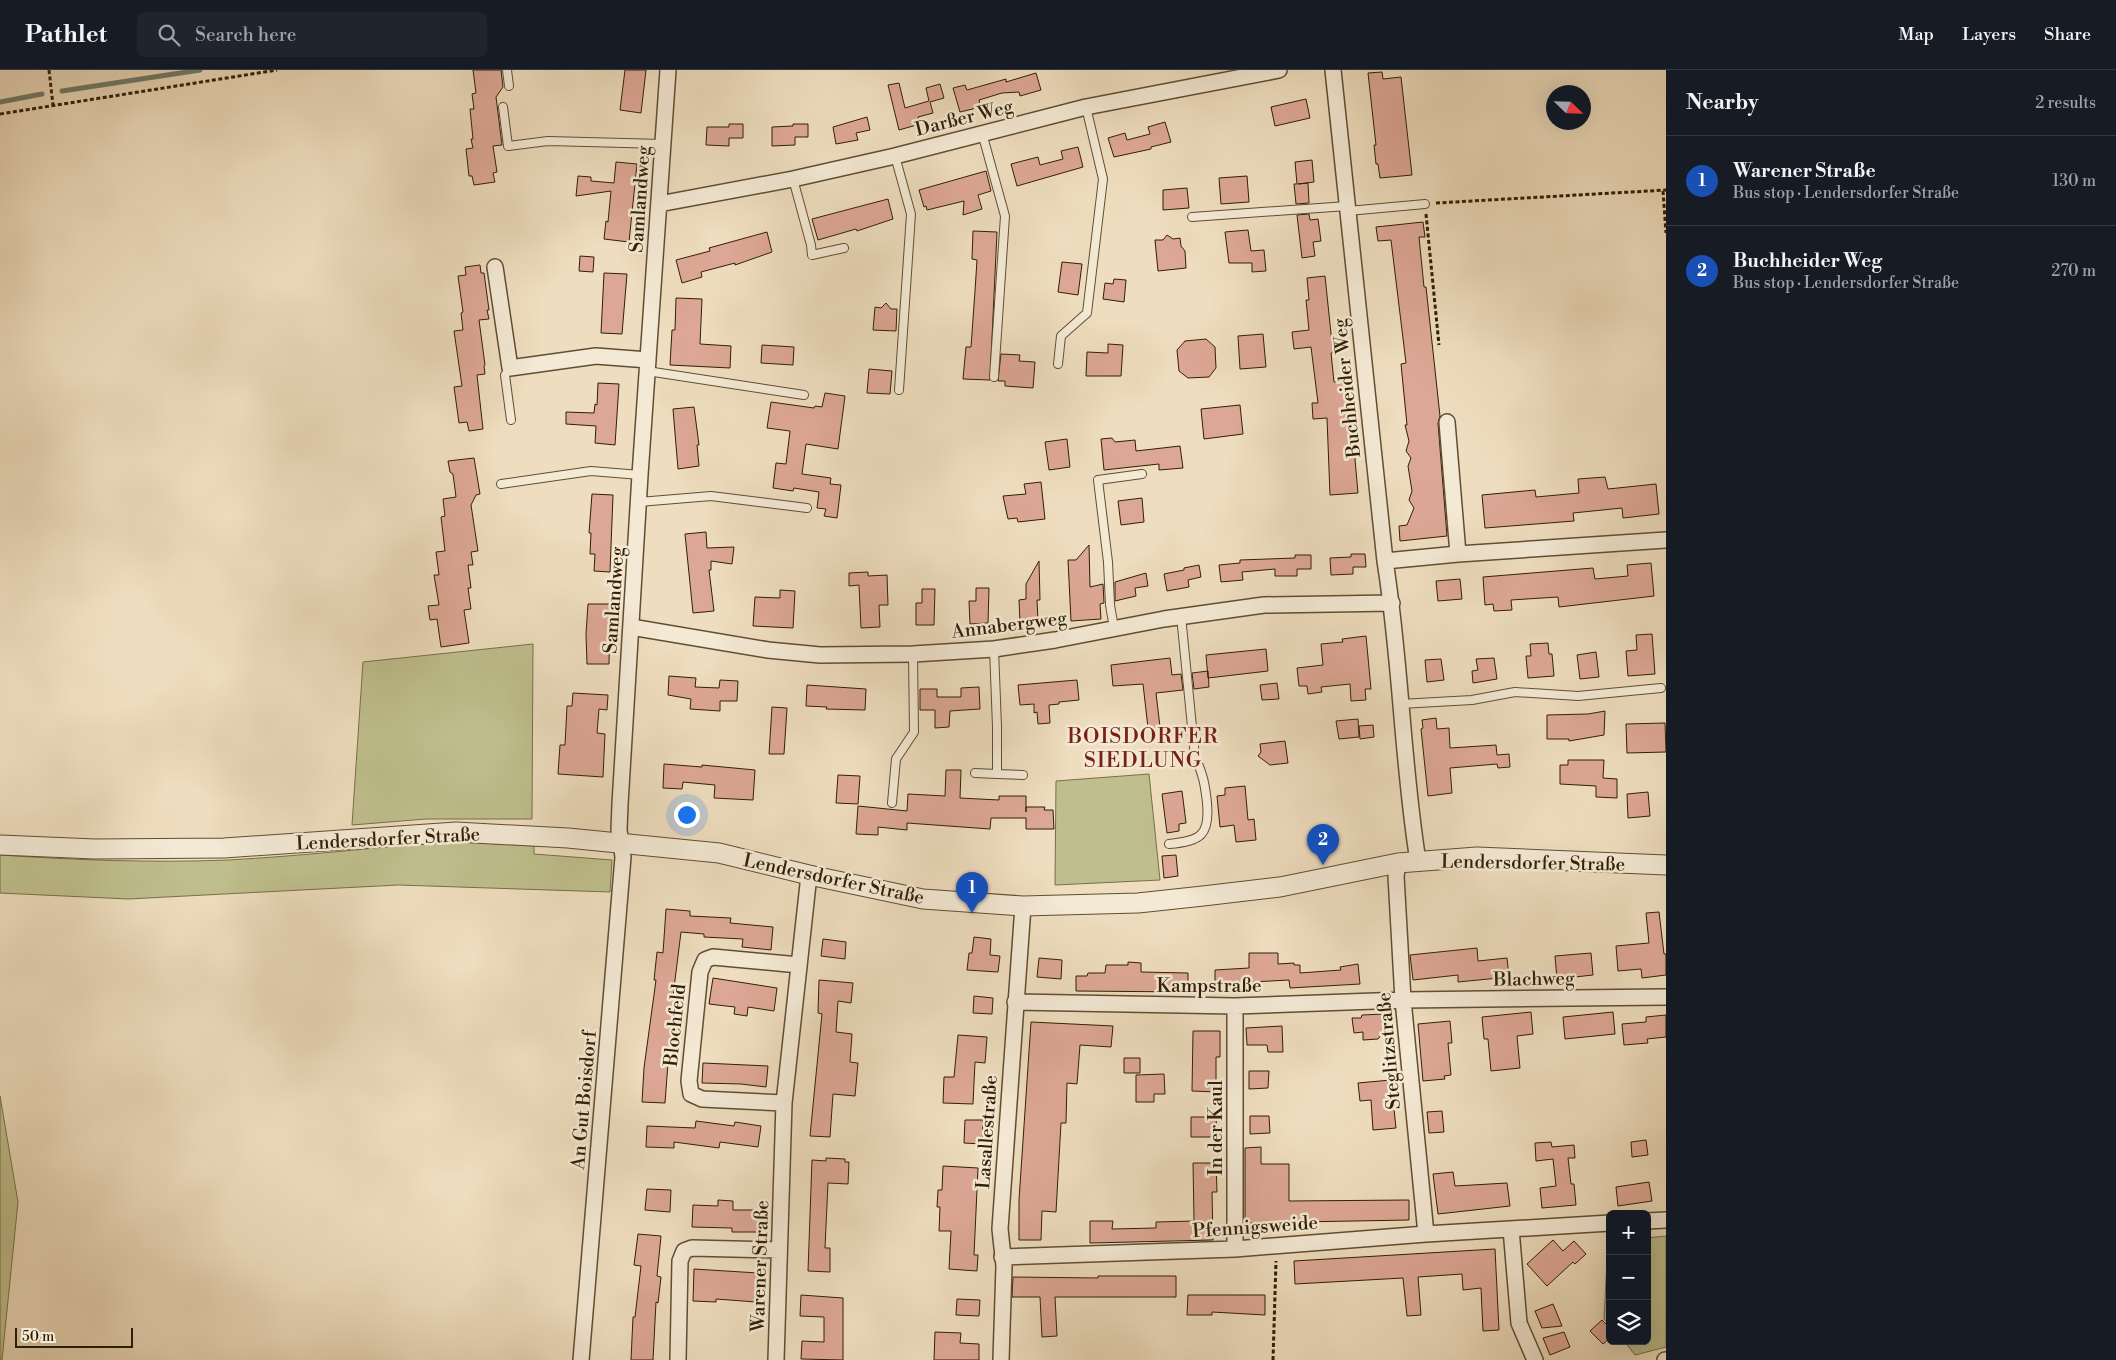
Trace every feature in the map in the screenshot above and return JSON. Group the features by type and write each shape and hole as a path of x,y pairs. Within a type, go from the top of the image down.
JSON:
{"street":[{"name":"Samlandweg","path":"622,843 619,830 640,474 668,70"},
{"name":"Darßer Weg","path":"659,204 793,179 895,156 1086,106 1278,70"},
{"name":"Buchheider Weg","path":"1332,70 1385,561 1392,603 1400,704 1418,861"},
{"path":"495,267 510,368 596,356 648,365"},
{"path":"1447,422 1458,554"},
{"path":"1385,561 1458,554 1666,540"},
{"name":"Annabergweg","path":"631,627 768,650 820,655 913,654 994,649 1055,640 1181,616 1264,605 1392,603"},
{"name":"Lendersdorfer Straße","path":"0,844 95,849 224,848 456,832 568,838 720,853 808,875 923,899 1023,906 1138,902 1204,896 1280,887 1398,863 1477,857 1666,865"},
{"name":"An Gut Boisdorf","path":"581,1360 610,1023 623,857 622,843"},
{"name":"Steglitzstraße","path":"1398,863 1396,876 1402,1000 1426,1234"},
{"name":"Warener Straße","path":"776,1360 784,1103 808,875"},
{"name":"Lasallestraße","path":"1002,1360 1002,1257 1000,1228 1023,906"},
{"name":"Blochfeld","path":"784,1103 702,1099 691,1094 689,1081 700,972 705,960 713,958 799,966"},
{"name":"Blachweg","path":"1402,1000 1666,997"},
{"name":"Kampstraße","path":"1016,1002 1235,1006 1402,1000"},
{"name":"In der Kaul","path":"1235,1006 1235,1249"},
{"path":"1651,1221 1666,1220"},
{"name":"Pfennigsweide","path":"1002,1257 1235,1249 1426,1234 1606,1223"},
{"path":"1511,1229 1519,1323 1535,1360"},
{"path":"678,1360 680,1261 684,1250 692,1248 779,1250"}],"lane":[{"path":"507,70 510,86"},
{"path":"1058,364 1061,336 1087,313 1103,180 1086,106"},
{"path":"503,107 508,146 548,141 663,144"},
{"path":"982,133 1004,216 994,378"},
{"path":"895,156 911,214 899,390"},
{"path":"793,179 812,255 844,248"},
{"path":"1192,217 1425,204"},
{"path":"648,365 804,395"},
{"path":"510,368 505,375 511,420"},
{"path":"501,484 591,471 640,474"},
{"path":"1114,628 1098,480 1142,474"},
{"path":"639,502 711,496 807,508"},
{"path":"1169,844 1185,842 1197,837 1205,829 1209,821 1205,777 1196,757 1181,616"},
{"path":"994,649 997,774"},
{"path":"892,803 896,759 914,732 913,654"},
{"path":"1400,704 1472,700 1516,692 1578,696 1661,688"},
{"path":"975,773 1024,775"}],"path":[{"path":"49,70 53,105"},
{"path":"0,114 277,70"},
{"path":"1439,345 1425,204 1664,190 1666,233"},
{"path":"1273,1360 1276,1245"}],"green space":[{"path":"533,644 532,819 426,819 352,825 363,662"},
{"path":"1149,774 1160,880 1055,885 1056,781"},
{"path":"447,841 534,846 534,854 612,860 610,892 398,885 128,899 0,893 0,855 114,860 228,860"},
{"path":"0,1096 18,1202 2,1360 0,1360"},
{"path":"1666,1236 1666,1347 1635,1355 1627,1345 1651,1345 1651,1238"},
{"path":"1606,1280 1606,1321 1604,1319"}],"building":[{"path":"473,70 501,70 503,87 496,97 502,145 493,146 497,172 493,173 495,182 474,185 472,176 469,176 466,149 473,148 470,109 474,109 472,94 476,93"},
{"path":"625,70 646,70 641,113 620,110"},
{"path":"1382,72 1383,79 1401,77 1412,175 1380,178 1378,164 1376,164 1374,145 1376,145 1368,73"},
{"path":"1036,73 1041,90 1020,96 1019,92 1002,93 979,100 981,107 960,112 953,88 965,85 967,90 1006,79 1006,82"},
{"path":"899,83 905,108 929,101 926,88 940,84 944,98 930,102 933,113 918,117 920,124 899,130 888,85"},
{"path":"1306,99 1310,118 1275,126 1271,107"},
{"path":"867,117 870,130 856,133 858,140 836,144 833,127"},
{"path":"1165,122 1171,142 1151,147 1151,149 1114,157 1108,138 1125,133 1127,140 1150,134 1148,127"},
{"path":"729,124 743,124 743,138 729,138 729,146 706,145 707,127 729,127"},
{"path":"793,124 808,124 808,137 795,137 795,145 772,146 772,127 793,126"},
{"path":"1078,147 1083,167 1017,186 1011,164 1038,157 1040,165 1063,159 1061,151"},
{"path":"1312,160 1314,182 1298,184 1308,183 1309,203 1296,204 1294,184 1297,184 1295,162"},
{"path":"616,162 637,164 629,242 604,239 606,221 608,222 611,191 576,196 578,176 591,177 591,181 614,183"},
{"path":"986,171 991,191 978,195 982,209 963,215 964,201 927,210 926,206 924,207 919,190"},
{"path":"1247,176 1249,202 1221,204 1219,178"},
{"path":"1187,188 1189,208 1163,210 1163,190"},
{"path":"888,199 893,219 857,231 856,229 818,240 812,219"},
{"path":"1309,214 1310,220 1318,219 1321,241 1313,242 1315,256 1302,258 1297,215"},
{"path":"1423,222 1425,237 1419,237 1440,416 1438,423 1447,536 1400,541 1399,526 1407,525 1414,508 1409,500 1412,491 1408,466 1411,458 1406,451 1409,441 1405,425 1407,425 1401,364 1406,363 1391,240 1378,241 1376,227"},
{"path":"1248,230 1251,251 1264,250 1266,271 1252,272 1252,263 1229,263 1225,232"},
{"path":"973,231 997,232 990,380 963,379 966,347 971,347 975,291 977,260 972,259"},
{"path":"767,232 772,252 735,265 735,263 701,272 702,277 682,283 676,260 710,251 709,248"},
{"path":"1167,235 1173,239 1180,238 1181,246 1185,251 1186,268 1158,271 1155,240 1163,240"},
{"path":"580,256 594,257 593,272 579,271"},
{"path":"1062,262 1082,264 1078,295 1058,292"},
{"path":"480,265 481,273 484,273 489,310 487,310 489,319 479,320 485,365 485,374 477,375 483,429 469,431 467,422 459,423 454,387 462,386 454,331 463,330 461,313 463,312 458,276 466,275 465,267"},
{"path":"604,273 627,274 622,334 601,333"},
{"path":"1325,276 1334,382 1348,381 1358,493 1330,495 1327,418 1313,419 1312,403 1318,403 1311,347 1294,349 1292,332 1309,330 1306,300 1309,300 1307,278"},
{"path":"1114,279 1126,280 1124,302 1103,299 1105,283 1113,284"},
{"path":"676,298 702,299 700,344 731,346 730,368 670,365 672,330 675,330"},
{"path":"886,303 891,309 897,309 896,331 873,330 875,307 881,308"},
{"path":"1263,334 1266,367 1240,369 1238,336"},
{"path":"1206,339 1215,347 1216,368 1209,377 1188,378 1179,371 1177,350 1185,341"},
{"path":"1108,344 1123,345 1121,376 1086,376 1087,352 1108,353"},
{"path":"762,345 794,347 793,365 761,363"},
{"path":"1001,354 1020,355 1019,361 1035,362 1033,388 1005,386 1005,381 998,381"},
{"path":"869,369 892,371 890,394 867,393"},
{"path":"598,383 619,384 615,445 595,443 596,426 566,424 566,412 594,413 595,404 597,405"},
{"path":"825,393 845,396 838,449 806,444 802,474 831,478 830,484 841,485 837,518 824,516 826,509 817,508 819,492 794,488 793,491 773,488 776,463 786,464 790,431 767,428 771,402 814,408 815,406 822,407"},
{"path":"1240,405 1243,434 1204,439 1201,409"},
{"path":"694,407 699,445 697,445 699,466 678,469 673,409"},
{"path":"1112,438 1115,442 1135,440 1136,451 1180,446 1183,468 1159,470 1159,464 1104,470 1101,439"},
{"path":"1067,439 1070,467 1049,470 1045,442"},
{"path":"474,458 480,494 476,495 471,505 478,551 471,552 473,565 468,565 471,588 468,588 471,609 464,610 469,643 441,647 437,619 430,620 428,606 439,605 434,575 439,575 436,552 445,551 441,517 445,516 443,499 456,497 453,474 450,472 448,461"},
{"path":"1605,477 1608,489 1656,484 1659,514 1623,518 1622,508 1573,513 1574,521 1485,528 1482,495 1535,490 1536,497 1579,493 1578,479"},
{"path":"1041,482 1045,519 1018,522 1017,518 1008,519 1003,496 1026,494 1024,484"},
{"path":"592,494 613,495 610,572 594,571 595,554 590,554 591,533 589,533"},
{"path":"1142,498 1144,522 1121,525 1118,501"},
{"path":"706,532 707,548 734,547 732,564 711,561 711,570 709,570 714,611 693,613 685,534"},
{"path":"1089,545 1090,587 1103,584 1104,603 1100,604 1101,619 1071,621 1068,560 1076,560"},
{"path":"1351,554 1365,554 1366,567 1353,567 1353,574 1331,575 1330,558 1351,557"},
{"path":"1295,555 1311,555 1311,569 1297,569 1297,576 1275,576 1275,569 1242,572 1243,580 1221,582 1219,565 1240,563 1240,560 1295,558"},
{"path":"1039,561 1040,600 1037,600 1038,621 1020,622 1019,600 1026,599 1026,584"},
{"path":"1651,563 1654,596 1559,607 1558,597 1511,600 1512,610 1494,611 1493,604 1485,605 1483,577 1593,568 1595,579 1628,576 1627,565"},
{"path":"1199,565 1201,577 1188,580 1189,587 1167,591 1164,574"},
{"path":"868,572 868,576 887,575 888,605 879,605 880,627 861,628 859,585 849,586 849,573"},
{"path":"1146,573 1148,586 1135,588 1136,596 1115,601 1115,582"},
{"path":"1460,579 1462,599 1438,601 1436,581"},
{"path":"976,588 989,588 988,623 970,624 969,601 976,601"},
{"path":"922,589 935,589 934,625 916,625 916,603 922,603"},
{"path":"780,590 795,591 793,628 753,626 755,597 780,598"},
{"path":"588,604 610,604 609,664 587,664"},
{"path":"1652,634 1655,674 1628,676 1626,651 1637,650 1636,635"},
{"path":"1366,636 1371,689 1365,689 1366,700 1351,701 1350,684 1321,687 1322,692 1308,694 1307,686 1299,686 1297,668 1323,665 1321,644 1343,642 1342,639"},
{"path":"1548,643 1549,654 1552,654 1554,676 1528,678 1526,656 1531,656 1530,644"},
{"path":"1266,649 1268,671 1208,678 1206,655"},
{"path":"1596,652 1599,677 1580,679 1577,655"},
{"path":"1170,658 1172,675 1181,674 1183,690 1156,693 1160,727 1148,728 1143,684 1113,686 1111,665"},
{"path":"1494,658 1497,679 1473,683 1472,671 1478,670 1476,659"},
{"path":"1441,659 1444,680 1427,682 1425,660"},
{"path":"1208,671 1209,687 1194,689 1192,673"},
{"path":"669,676 696,678 695,687 719,688 720,680 738,681 737,701 720,701 720,711 690,709 691,699 668,695"},
{"path":"1077,680 1079,700 1049,705 1050,723 1038,724 1037,712 1034,713 1034,704 1020,705 1018,685"},
{"path":"1277,683 1279,699 1262,700 1260,685"},
{"path":"807,685 866,689 865,710 826,709 827,707 806,706"},
{"path":"979,687 980,709 950,711 949,727 935,728 935,710 920,710 920,689 937,689 937,697 961,697 961,688"},
{"path":"573,693 608,695 607,710 599,709 597,733 605,734 603,777 558,774 560,745 565,745 567,706 572,706"},
{"path":"772,707 787,708 784,754 769,754"},
{"path":"1605,711 1604,735 1569,741 1569,739 1547,739 1547,715 1588,714"},
{"path":"1436,718 1437,729 1449,728 1450,748 1496,745 1497,755 1509,754 1510,767 1498,768 1497,764 1450,768 1452,793 1428,796 1421,729 1423,728 1422,720"},
{"path":"1358,719 1359,737 1339,739 1336,721"},
{"path":"1665,723 1666,752 1627,753 1626,724"},
{"path":"1373,725 1374,737 1360,739 1359,726"},
{"path":"1285,741 1288,763 1270,765 1258,756 1261,752 1260,744"},
{"path":"1568,760 1604,760 1603,778 1617,779 1617,798 1596,797 1596,786 1560,784 1560,765 1568,765"},
{"path":"664,764 702,767 702,765 755,770 753,800 714,798 715,785 683,782 682,789 663,788"},
{"path":"946,770 961,770 960,798 999,800 999,796 1026,796 1026,807 1045,807 1044,810 1053,810 1054,829 1026,829 1026,818 991,818 990,829 907,823 907,830 878,827 878,835 856,834 858,806 907,811 908,794 945,796"},
{"path":"838,775 860,776 858,804 836,803"},
{"path":"1245,786 1248,820 1254,819 1256,840 1236,842 1234,825 1220,827 1217,796 1225,795 1225,788"},
{"path":"1182,791 1186,823 1179,824 1179,831 1167,833 1162,794"},
{"path":"1648,792 1650,816 1628,818 1627,794"},
{"path":"1176,855 1178,876 1164,878 1162,856"},
{"path":"666,909 690,911 690,916 731,918 730,923 773,927 771,950 742,947 743,939 704,937 704,934 681,932 673,996 678,996 668,1063 665,1103 642,1102 644,1068 656,980 654,980 657,952 663,953"},
{"path":"1659,912 1664,954 1666,954 1666,975 1642,978 1641,969 1618,971 1616,946 1649,943 1646,913"},
{"path":"974,937 991,939 990,955 1000,956 998,972 967,970 969,953 972,953"},
{"path":"823,939 846,942 845,959 821,956"},
{"path":"1477,948 1478,961 1507,958 1509,977 1458,982 1458,975 1413,980 1410,955"},
{"path":"1249,953 1278,953 1278,964 1294,963 1294,965 1300,965 1300,973 1341,970 1340,967 1358,964 1360,984 1290,988 1289,980 1252,982 1250,990 1215,991 1215,970 1249,968"},
{"path":"1591,953 1593,975 1557,979 1555,956"},
{"path":"1039,958 1062,960 1061,979 1037,977"},
{"path":"1128,962 1141,963 1141,972 1188,973 1188,992 1076,991 1076,976 1087,976 1088,973 1105,973 1106,965 1128,965"},
{"path":"713,978 777,988 774,1011 748,1007 747,1016 734,1014 735,1007 709,1004"},
{"path":"819,980 853,983 851,1003 838,1001 836,1032 852,1034 850,1062 858,1063 855,1096 833,1094 830,1137 810,1136 822,1014 818,1013"},
{"path":"974,996 993,998 992,1014 973,1013"},
{"path":"1531,1012 1533,1034 1517,1036 1520,1068 1491,1071 1488,1039 1484,1039 1482,1017"},
{"path":"1613,1012 1615,1034 1565,1039 1563,1017"},
{"path":"1385,1014 1387,1033 1382,1034 1378,1039 1363,1040 1363,1032 1354,1033 1352,1018 1361,1018 1362,1015"},
{"path":"1666,1015 1666,1037 1647,1039 1648,1043 1624,1045 1622,1024 1646,1022 1646,1017"},
{"path":"1450,1021 1452,1043 1448,1043 1451,1075 1444,1076 1445,1079 1423,1081 1418,1024"},
{"path":"1031,1022 1113,1026 1111,1047 1080,1045 1077,1084 1067,1083 1066,1123 1061,1123 1056,1212 1042,1211 1041,1240 1019,1240 1019,1200"},
{"path":"1282,1026 1283,1052 1268,1052 1267,1045 1247,1045 1246,1028"},
{"path":"1193,1031 1220,1031 1220,1057 1216,1057 1216,1092 1192,1091"},
{"path":"958,1035 987,1037 985,1063 975,1062 973,1104 943,1103 944,1077 954,1077"},
{"path":"1124,1058 1140,1058 1140,1073 1124,1073"},
{"path":"703,1063 768,1066 766,1087 702,1083"},
{"path":"1249,1071 1269,1071 1268,1088 1249,1089"},
{"path":"1164,1074 1165,1094 1154,1094 1154,1102 1136,1102 1136,1075"},
{"path":"1391,1080 1396,1128 1373,1130 1371,1100 1360,1101 1358,1083"},
{"path":"1442,1111 1444,1132 1429,1133 1427,1112"},
{"path":"1250,1116 1269,1116 1270,1133 1250,1134"},
{"path":"1191,1117 1216,1117 1217,1137 1191,1137"},
{"path":"965,1120 983,1120 982,1144 964,1143"},
{"path":"696,1121 734,1126 735,1122 761,1126 758,1147 720,1142 719,1148 674,1142 674,1148 646,1147 647,1126 695,1128"},
{"path":"1646,1140 1648,1155 1632,1157 1631,1142"},
{"path":"1551,1142 1552,1147 1574,1145 1575,1158 1568,1158 1571,1184 1574,1184 1576,1205 1542,1208 1540,1188 1556,1186 1553,1159 1536,1161 1535,1143"},
{"path":"1261,1147 1261,1164 1289,1164 1289,1201 1409,1200 1409,1220 1245,1223 1245,1148"},
{"path":"826,1158 845,1159 845,1162 849,1162 848,1184 828,1183 825,1248 830,1248 830,1272 808,1271 812,1160 826,1161"},
{"path":"1193,1163 1216,1163 1217,1192 1212,1192 1213,1240 1090,1243 1090,1221 1113,1221 1112,1229 1156,1228 1156,1222 1194,1221"},
{"path":"943,1166 978,1168 974,1255 978,1255 977,1271 949,1269 951,1231 939,1231 940,1207 937,1207 938,1190 942,1190"},
{"path":"1453,1172 1455,1186 1507,1183 1510,1206 1438,1214 1433,1174"},
{"path":"1649,1182 1652,1201 1618,1206 1616,1187"},
{"path":"647,1189 671,1190 670,1212 645,1210"},
{"path":"718,1200 733,1201 733,1210 758,1210 758,1232 732,1232 732,1228 692,1227 693,1205 718,1206"},
{"path":"638,1234 661,1236 657,1276 661,1277 658,1303 656,1302 653,1360 631,1360 633,1317 635,1317 641,1266 634,1265"},
{"path":"1553,1240 1563,1251 1574,1241 1586,1254 1575,1264 1573,1262 1547,1286 1527,1264"},
{"path":"1495,1249 1499,1330 1483,1331 1481,1288 1463,1290 1462,1274 1418,1277 1421,1315 1407,1316 1403,1278 1295,1284 1294,1261"},
{"path":"694,1269 758,1273 756,1302 716,1299 716,1302 693,1301"},
{"path":"1098,1276 1176,1276 1176,1297 1055,1297 1057,1336 1042,1337 1040,1297 1012,1297 1013,1277 1098,1278"},
{"path":"801,1295 843,1298 843,1360 801,1359 802,1341 824,1342 824,1317 800,1316"},
{"path":"1188,1295 1265,1295 1265,1315 1212,1312 1212,1315 1187,1315"},
{"path":"957,1299 980,1300 979,1316 956,1315"},
{"path":"1553,1304 1562,1326 1542,1328 1535,1311"},
{"path":"1602,1320 1606,1324 1606,1341 1603,1344 1590,1331"},
{"path":"935,1332 961,1333 960,1343 979,1344 979,1360 934,1360"},
{"path":"1564,1332 1570,1347 1550,1355 1543,1338"}],"waterway":[{"path":"62,91 200,70"},
{"path":"0,102 42,94"}],"place":[{"name":"Buchheider Weg","path":"1323,865"},
{"name":"Warener Straße","path":"972,913"}],"district":[{"name":"BOISDORFER SIEDLUNG","path":"1143,748"}]}
